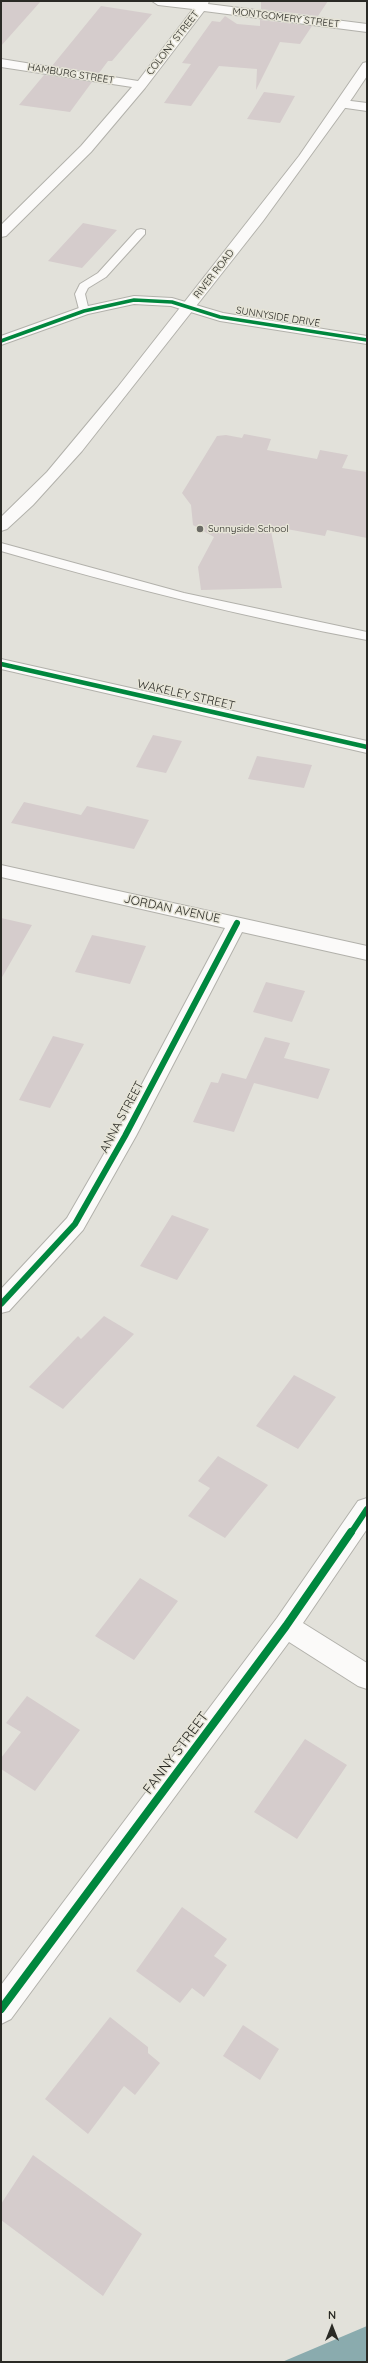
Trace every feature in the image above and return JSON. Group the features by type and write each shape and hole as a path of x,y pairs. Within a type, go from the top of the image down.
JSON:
{"street":[{"name":"MONTGOMERY STREET","path":"158,1 202,4 367,28"},
{"name":"COLONY STREET","path":"1,233 86,149 141,85 202,4"},
{"name":"HAMBURG STREET","path":"1,63 141,85"},
{"name":"RIVER ROAD","path":"2,523 50,478 133,378 299,166 343,104 367,66"},
{"path":"343,104 367,107"},
{"name":"SUNNYSIDE DRIVE","path":"1,340 84,311 134,300 172,302 220,317 269,326 367,340"},
{"name":"WAKELEY STREET","path":"1,664 367,747"},
{"name":"JORDAN AVENUE","path":"1,871 367,953"},
{"name":"ANNA STREET","path":"1,1304 75,1224 125,1136 238,923"},
{"name":"FANNY STREET","path":"1,2009 286,1626 367,1509"},
{"path":"286,1626 367,1677"}],"lane":[{"path":"84,311 80,294 84,286 102,275 141,232"},
{"path":"1,547 85,572 274,619 367,636"}],"water":[{"path":"367,2326 367,2362 282,2362"}],"building":[{"path":"1,1 41,1 1,46"},
{"path":"261,1 328,1 318,16 261,9"},
{"path":"101,6 152,14 112,61 108,61 99,73 52,66"},
{"path":"225,16 237,24 260,26 260,20 312,26 300,44 280,42 256,90 257,69 219,66 191,106 164,103 191,64 182,63 212,21 220,22"},
{"path":"44,75 92,82 70,112 19,105"},
{"path":"264,92 295,96 280,123 247,119"},
{"path":"83,223 117,230 82,268 48,261"},
{"path":"244,434 271,439 267,450 317,459 320,450 348,455 342,468 367,472 367,538 327,530 325,536 270,526 282,588 201,590 198,567 214,537 193,525 191,505 182,493 217,436 226,435 242,438"},
{"path":"153,735 182,741 166,773 136,767"},
{"path":"257,756 312,765 304,788 248,779"},
{"path":"24,802 81,815 87,806 149,820 134,849 11,823"},
{"path":"1,918 32,925 1,979"},
{"path":"92,935 146,946 130,984 75,972"},
{"path":"266,982 305,991 292,1022 253,1012"},
{"path":"53,1036 84,1044 50,1108 19,1100"},
{"path":"265,1037 290,1043 284,1058 330,1069 318,1099 254,1083 234,1132 193,1122 211,1082 218,1083 222,1073 246,1079"},
{"path":"172,1215 209,1229 177,1280 140,1266"},
{"path":"104,1316 134,1334 63,1409 29,1387 78,1336 81,1339"},
{"path":"294,1375 336,1397 298,1449 256,1426"},
{"path":"218,1456 268,1485 225,1538 188,1516 210,1488 198,1481"},
{"path":"140,1578 178,1601 134,1660 95,1636"},
{"path":"27,1696 80,1730 35,1791 1,1769 1,1758 21,1732 6,1723"},
{"path":"305,1739 347,1765 297,1839 254,1812"},
{"path":"182,1907 227,1939 214,1956 227,1965 204,1997 192,1988 180,2003 136,1971"},
{"path":"110,2017 148,2047 148,2053 160,2063 135,2095 124,2086 88,2134 45,2099"},
{"path":"243,2025 279,2049 260,2080 223,2056"},
{"path":"33,2155 142,2234 103,2296 1,2220 1,2204"}],"cycle path":[{"path":"1,341 84,311 134,300 172,302 220,317 269,326 367,340"},
{"path":"1,664 367,747"},
{"path":"1,1304 75,1224 125,1136 237,923"},
{"path":"1,2009 286,1626 367,1509"}],"place":[{"name":"Sunnyside School","path":"200,529"}]}
